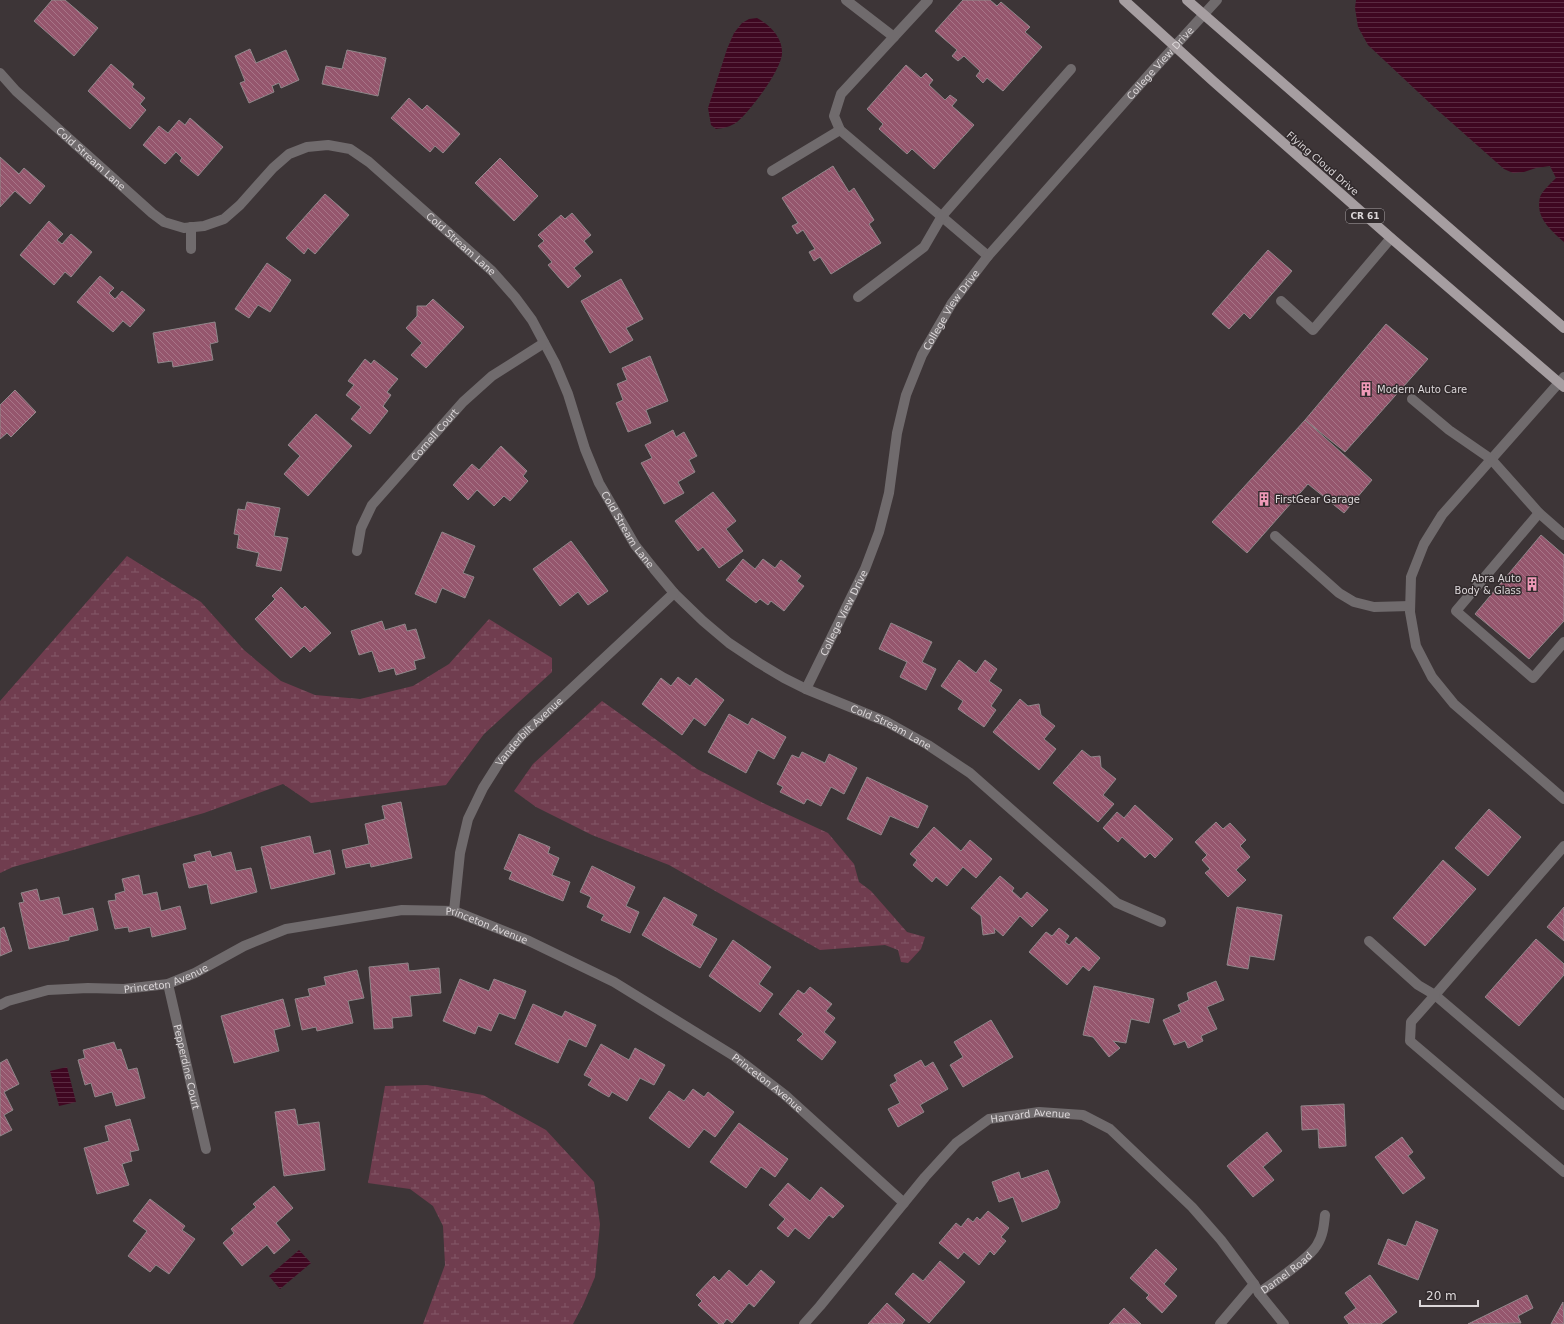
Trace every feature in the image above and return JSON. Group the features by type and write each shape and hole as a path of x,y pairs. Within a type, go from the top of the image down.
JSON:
{"main road":[{"name":"Flying Cloud Drive","path":"1124,0 1213,81 1391,238 1562,382"},
{"path":"1187,0 1564,328"}],"street":[{"path":"846,0 894,38"},
{"path":"928,0 841,94 834,116 840,130 988,256"},
{"name":"College View Drive","path":"806,689 865,569 879,532 889,493 897,434 906,395 922,355 952,303 988,256 1217,0"},
{"path":"858,297 924,247 942,216 1071,69"},
{"name":"Cold Stream Lane","path":"0,73 16,92 152,213 164,222 184,228 204,226 224,218 240,205 273,168 289,154 307,147 328,145 350,149 369,162 492,271 515,297 532,320 568,394 585,449 599,483 635,545 674,593 703,621 729,643 759,663 806,689 887,722 928,745 970,773 1116,903 1161,922"},
{"path":"772,171 840,130"},
{"path":"191,227 191,249"},
{"path":"1281,301 1313,330 1391,238"},
{"name":"Cornell Court","path":"357,551 361,528 372,505 463,402 492,376 544,343"},
{"path":"1562,382 1442,515 1424,544 1411,578 1410,606 1416,646 1432,677 1454,704 1564,799"},
{"path":"1412,399 1449,430 1491,459 1539,513 1564,534"},
{"path":"1539,513 1456,611 1533,678 1564,642"},
{"path":"1275,536 1339,593 1354,602 1374,607 1410,606"},
{"name":"Vanderbilt Avenue","path":"454,910 460,853 468,819 483,788 500,761 522,735 674,593"},
{"path":"1564,846 1411,1022 1410,1041 1564,1172"},
{"name":"Princeton Avenue","path":"0,1005 8,1001 48,990 88,988 124,989 168,984 195,973 244,946 286,929 402,910 454,910 529,941 614,982 734,1056 785,1095 904,1203"},
{"path":"1369,941 1418,985 1435,995 1564,1105"},
{"name":"Pepperdine Court","path":"168,984 206,1149"},
{"name":"Harvard Avenue","path":"804,1324 924,1177 956,1143 989,1119 1039,1112 1083,1115 1110,1129 1192,1207 1221,1240 1257,1288"},
{"name":"Darnel Road","path":"1220,1324 1257,1288 1304,1258 1317,1246 1323,1232 1325,1215"},
{"name":"Darnel Road","path":"1257,1288 1284,1324"}],"green space":[{"path":"127,556 201,602 244,650 281,681 315,695 360,699 413,686 449,664 489,619 552,658 552,672 484,734 446,785 311,803 283,784 204,813 13,867 0,873 0,701"},
{"path":"602,701 697,769 763,803 828,833 854,864 859,882 871,891 907,932 925,937 921,949 908,963 901,962 898,950 885,945 820,950 669,865 592,835 536,807 514,791 533,764"},
{"path":"427,1085 483,1095 546,1130 594,1182 600,1224 595,1277 573,1324 423,1324 445,1265 443,1226 433,1206 410,1189 368,1183 385,1086"}],"shaded area":[{"path":"1356,0 1564,0 1564,242 1545,223 1540,211 1540,197 1556,178 1550,166 1513,173 1504,169 1434,107 1368,45 1358,27 1355,8"},
{"path":"757,18 767,24 778,37 782,48 780,61 764,91 749,110 732,125 716,129 711,125 708,108 727,49 734,33 742,23 749,19"},
{"path":"67,1067 76,1102 59,1106 50,1071"},
{"path":"299,1250 311,1263 280,1289 269,1276"}],"building":[{"path":"52,0 65,0 98,28 74,56 34,21"},
{"path":"963,0 990,0 997,6 1001,2 1030,27 1025,32 1042,47 1003,91 987,78 983,83 976,76 980,71 964,56 958,61 952,56 957,50 935,31"},
{"path":"250,49 256,63 286,50 299,80 281,88 279,83 272,86 274,92 249,103 240,83 245,81 235,56"},
{"path":"347,50 386,58 378,96 322,84 326,66 342,69"},
{"path":"111,64 134,84 132,87 145,98 140,104 146,110 130,129 88,91"},
{"path":"906,65 921,78 926,73 933,80 929,85 945,100 950,95 957,100 952,106 974,125 934,169 912,149 907,154 879,129 883,124 867,109"},
{"path":"409,98 422,110 427,105 460,134 443,153 435,146 430,152 391,118"},
{"path":"190,118 223,147 198,176 180,161 182,158 176,152 165,164 143,145 159,126 168,133 179,120 185,125"},
{"path":"0,157 19,174 24,168 45,186 30,204 15,191 0,207"},
{"path":"500,158 538,196 514,221 475,183"},
{"path":"833,166 849,192 854,188 874,220 869,224 881,243 831,274 820,257 814,261 809,252 815,249 803,230 797,234 792,226 798,223 782,198"},
{"path":"325,194 349,215 315,254 308,248 304,254 286,238"},
{"path":"572,213 591,235 584,241 593,252 574,268 581,276 568,288 548,265 552,262 538,246 544,241 538,235 561,215 565,219"},
{"path":"49,221 63,234 57,240 62,244 71,234 92,252 71,277 65,272 54,285 20,255"},
{"path":"1268,250 1292,271 1250,319 1244,313 1229,329 1212,314"},
{"path":"267,263 291,280 270,312 258,305 249,318 235,309"},
{"path":"100,276 114,288 109,293 115,299 122,291 145,310 130,327 123,321 113,332 77,302"},
{"path":"621,279 643,319 626,328 633,340 610,353 581,301"},
{"path":"433,299 464,327 426,368 411,355 422,343 406,328 417,316 417,306 426,306"},
{"path":"215,322 218,342 210,344 213,360 173,367 172,361 158,363 153,333"},
{"name":"Modern Auto Care","path":"1386,324 1428,359 1345,452 1305,420"},
{"path":"650,356 668,401 646,410 651,423 628,432 616,403 623,400 617,384 627,380 622,368"},
{"path":"365,359 371,364 374,360 398,379 387,392 391,395 383,406 388,411 370,434 351,419 361,407 346,395 354,385 348,381"},
{"path":"15,390 36,412 11,437 7,433 0,439 0,405"},
{"path":"316,414 352,446 308,496 284,474 300,456 288,445"},
{"name":"FirstGear Garage","path":"1305,420 1372,480 1344,513 1308,484 1247,553 1212,522"},
{"path":"673,430 676,437 684,432 697,456 689,460 695,472 678,482 684,493 664,504 641,463 652,458 645,445"},
{"path":"501,446 527,471 523,476 528,481 510,501 504,496 494,506 477,490 468,500 453,485 472,464 479,470"},
{"path":"713,492 736,521 726,529 743,551 719,568 703,547 698,551 675,521"},
{"path":"247,502 280,508 274,536 288,538 281,571 256,566 259,553 237,548 239,535 234,534 238,509 245,510"},
{"path":"442,532 475,546 463,573 474,577 465,598 442,588 436,603 415,594"},
{"name":"Abra Auto Body & Glass","path":"1541,535 1564,555 1564,621 1529,659 1475,614"},
{"path":"571,541 608,591 588,605 578,592 560,606 533,569"},
{"path":"743,559 755,569 763,559 775,568 781,560 801,576 797,581 804,586 784,611 771,601 768,605 760,599 756,603 726,580"},
{"path":"281,587 302,609 305,606 331,633 310,652 304,646 291,658 255,619 275,599 272,596"},
{"path":"382,621 385,630 405,624 407,631 416,629 425,658 414,661 416,669 396,675 394,668 379,672 372,651 359,655 351,631"},
{"path":"891,623 932,642 922,662 936,669 926,690 900,677 907,662 879,649"},
{"path":"959,660 976,673 985,660 997,669 989,681 1002,690 991,706 996,710 984,727 958,709 963,701 941,686"},
{"path":"678,677 690,686 696,678 724,700 705,726 694,718 682,735 642,704 661,678 671,686"},
{"path":"1020,699 1028,706 1039,704 1041,715 1055,726 1044,739 1056,749 1039,770 993,732"},
{"path":"729,714 748,725 752,718 786,737 774,759 758,750 746,773 708,752"},
{"path":"1082,750 1091,757 1100,756 1101,767 1116,779 1103,795 1114,804 1098,822 1053,783"},
{"path":"802,752 825,763 829,754 857,768 844,794 831,787 821,806 807,799 804,804 780,792 783,787 777,784 792,755 799,758"},
{"path":"867,777 928,806 918,828 890,816 881,835 847,819"},
{"path":"401,802 412,858 371,867 370,863 346,868 342,850 369,844 365,824 385,819 382,806"},
{"path":"1135,805 1173,839 1155,858 1150,853 1145,858 1122,837 1118,842 1103,828 1117,812 1124,818"},
{"path":"1489,809 1521,837 1488,876 1455,848"},
{"path":"1216,822 1223,829 1230,823 1246,840 1240,846 1250,857 1236,870 1246,880 1228,897 1205,873 1210,869 1202,860 1207,855 1195,842"},
{"path":"934,827 961,851 970,840 992,859 976,878 963,867 947,886 936,877 932,882 913,865 917,860 910,854"},
{"path":"519,834 550,847 548,853 559,858 552,875 570,882 563,901 509,879 512,872 504,869"},
{"path":"310,836 314,854 330,850 335,874 271,889 261,847"},
{"path":"210,851 212,857 231,852 236,871 251,868 257,892 211,904 207,884 189,888 183,864 196,861 194,855"},
{"path":"1443,860 1476,889 1425,946 1393,918"},
{"path":"592,866 635,887 626,906 639,912 630,933 601,920 604,915 587,907 591,897 580,892"},
{"path":"139,875 143,895 157,892 161,911 180,906 186,929 152,937 150,927 129,932 128,927 115,929 108,901 116,900 115,894 125,891 122,879"},
{"path":"1000,876 1014,888 1012,891 1021,899 1027,892 1048,910 1032,927 1020,916 1003,936 994,928 995,933 983,935 981,916 971,908"},
{"path":"37,889 40,901 59,897 63,915 93,908 98,930 69,937 69,940 29,949 19,903 24,902 21,893"},
{"path":"664,897 697,915 692,925 717,939 700,968 642,935"},
{"path":"1237,907 1282,915 1274,960 1250,956 1248,969 1227,965"},
{"path":"1564,907 1564,941 1547,927"},
{"path":"4,927 12,951 0,956 0,929"},
{"path":"1059,928 1069,936 1065,942 1069,945 1076,937 1100,958 1089,971 1083,966 1067,985 1029,952 1046,932 1052,936"},
{"path":"1536,939 1564,964 1564,975 1519,1026 1485,997"},
{"path":"733,940 771,967 759,984 773,994 760,1012 709,976"},
{"path":"408,963 409,971 439,968 441,993 410,996 412,1016 392,1018 393,1028 374,1029 369,967"},
{"path":"357,970 364,998 348,1001 353,1023 317,1031 316,1027 302,1030 295,999 310,996 308,989 326,985 324,977"},
{"path":"460,979 489,991 494,979 526,991 515,1019 499,1013 491,1031 478,1026 475,1034 443,1021"},
{"path":"1216,981 1224,1000 1207,1007 1217,1029 1201,1036 1203,1041 1188,1048 1185,1041 1174,1045 1163,1020 1181,1012 1178,1005 1189,1000 1187,993"},
{"path":"1094,986 1154,999 1149,1023 1131,1019 1126,1043 1113,1041 1120,1048 1109,1057 1093,1037 1083,1035"},
{"path":"810,987 832,1004 826,1011 835,1018 824,1032 836,1042 822,1060 797,1040 803,1034 779,1014 798,990 804,994"},
{"path":"283,999 290,1026 274,1030 279,1051 234,1063 221,1016"},
{"path":"533,1004 562,1017 565,1011 596,1025 586,1047 569,1039 558,1063 515,1044"},
{"path":"991,1020 1013,1057 963,1087 950,1065 963,1057 954,1042"},
{"path":"114,1042 117,1050 121,1049 128,1070 137,1068 145,1098 116,1106 112,1092 95,1097 91,1083 85,1085 78,1060 85,1058 83,1050"},
{"path":"601,1044 629,1060 635,1048 665,1065 654,1085 640,1078 627,1101 612,1092 609,1097 588,1085 592,1079 584,1075"},
{"path":"7,1059 19,1084 4,1092 13,1110 4,1115 12,1130 0,1136 0,1063"},
{"path":"921,1060 925,1067 933,1062 948,1089 920,1105 924,1112 898,1127 888,1109 900,1103 890,1085 897,1081 894,1075"},
{"path":"693,1089 704,1097 708,1092 734,1112 715,1137 704,1129 689,1148 649,1118 669,1091 684,1101"},
{"path":"1344,1104 1346,1146 1319,1148 1318,1129 1302,1130 1301,1106"},
{"path":"295,1109 298,1125 319,1122 325,1170 284,1176 275,1112"},
{"path":"130,1119 139,1150 130,1152 132,1161 122,1164 129,1185 97,1194 84,1148 109,1141 105,1126"},
{"path":"739,1123 788,1159 775,1177 761,1167 746,1188 710,1162"},
{"path":"1267,1132 1282,1151 1263,1167 1274,1180 1253,1197 1227,1166"},
{"path":"1402,1137 1413,1152 1408,1156 1425,1178 1403,1194 1375,1157"},
{"path":"1048,1170 1060,1202 1057,1208 1022,1222 1013,1197 999,1202 992,1182 1019,1172 1021,1179"},
{"path":"788,1183 810,1201 821,1187 844,1206 833,1218 829,1215 809,1239 795,1228 788,1237 777,1228 785,1219 769,1205"},
{"path":"274,1186 293,1208 276,1223 290,1240 274,1254 267,1245 242,1266 223,1243 234,1233 231,1229 256,1207 253,1204"},
{"path":"150,1199 185,1226 182,1230 195,1239 169,1274 156,1265 150,1272 128,1256 147,1231 133,1221"},
{"path":"988,1211 1009,1228 1001,1237 1006,1241 994,1255 990,1251 979,1265 964,1252 958,1259 939,1243 956,1223 961,1227 968,1218 973,1222 977,1217 980,1220"},
{"path":"1416,1221 1438,1230 1418,1280 1378,1264 1388,1239 1406,1246"},
{"path":"1156,1249 1177,1269 1164,1284 1177,1296 1162,1313 1146,1298 1149,1295 1130,1278"},
{"path":"940,1261 965,1282 929,1323 895,1294 913,1273 923,1281"},
{"path":"729,1270 747,1286 761,1270 775,1282 754,1307 749,1303 732,1323 727,1319 723,1324 719,1324 698,1305 702,1301 696,1295 714,1276 719,1281"},
{"path":"1370,1275 1397,1312 1381,1324 1349,1324 1344,1317 1356,1308 1345,1293"},
{"path":"1527,1295 1533,1308 1518,1316 1521,1323 1468,1324"},
{"path":"1563,1302 1564,1324 1551,1324"},
{"path":"887,1303 905,1320 902,1324 868,1324"},
{"path":"1124,1308 1141,1324 1109,1324"}],"place":[{"name":"Modern Auto Care","path":"1366,389"},
{"name":"FirstGear Garage","path":"1264,499"},
{"name":"Abra Auto Body & Glass","path":"1532,584"}]}
